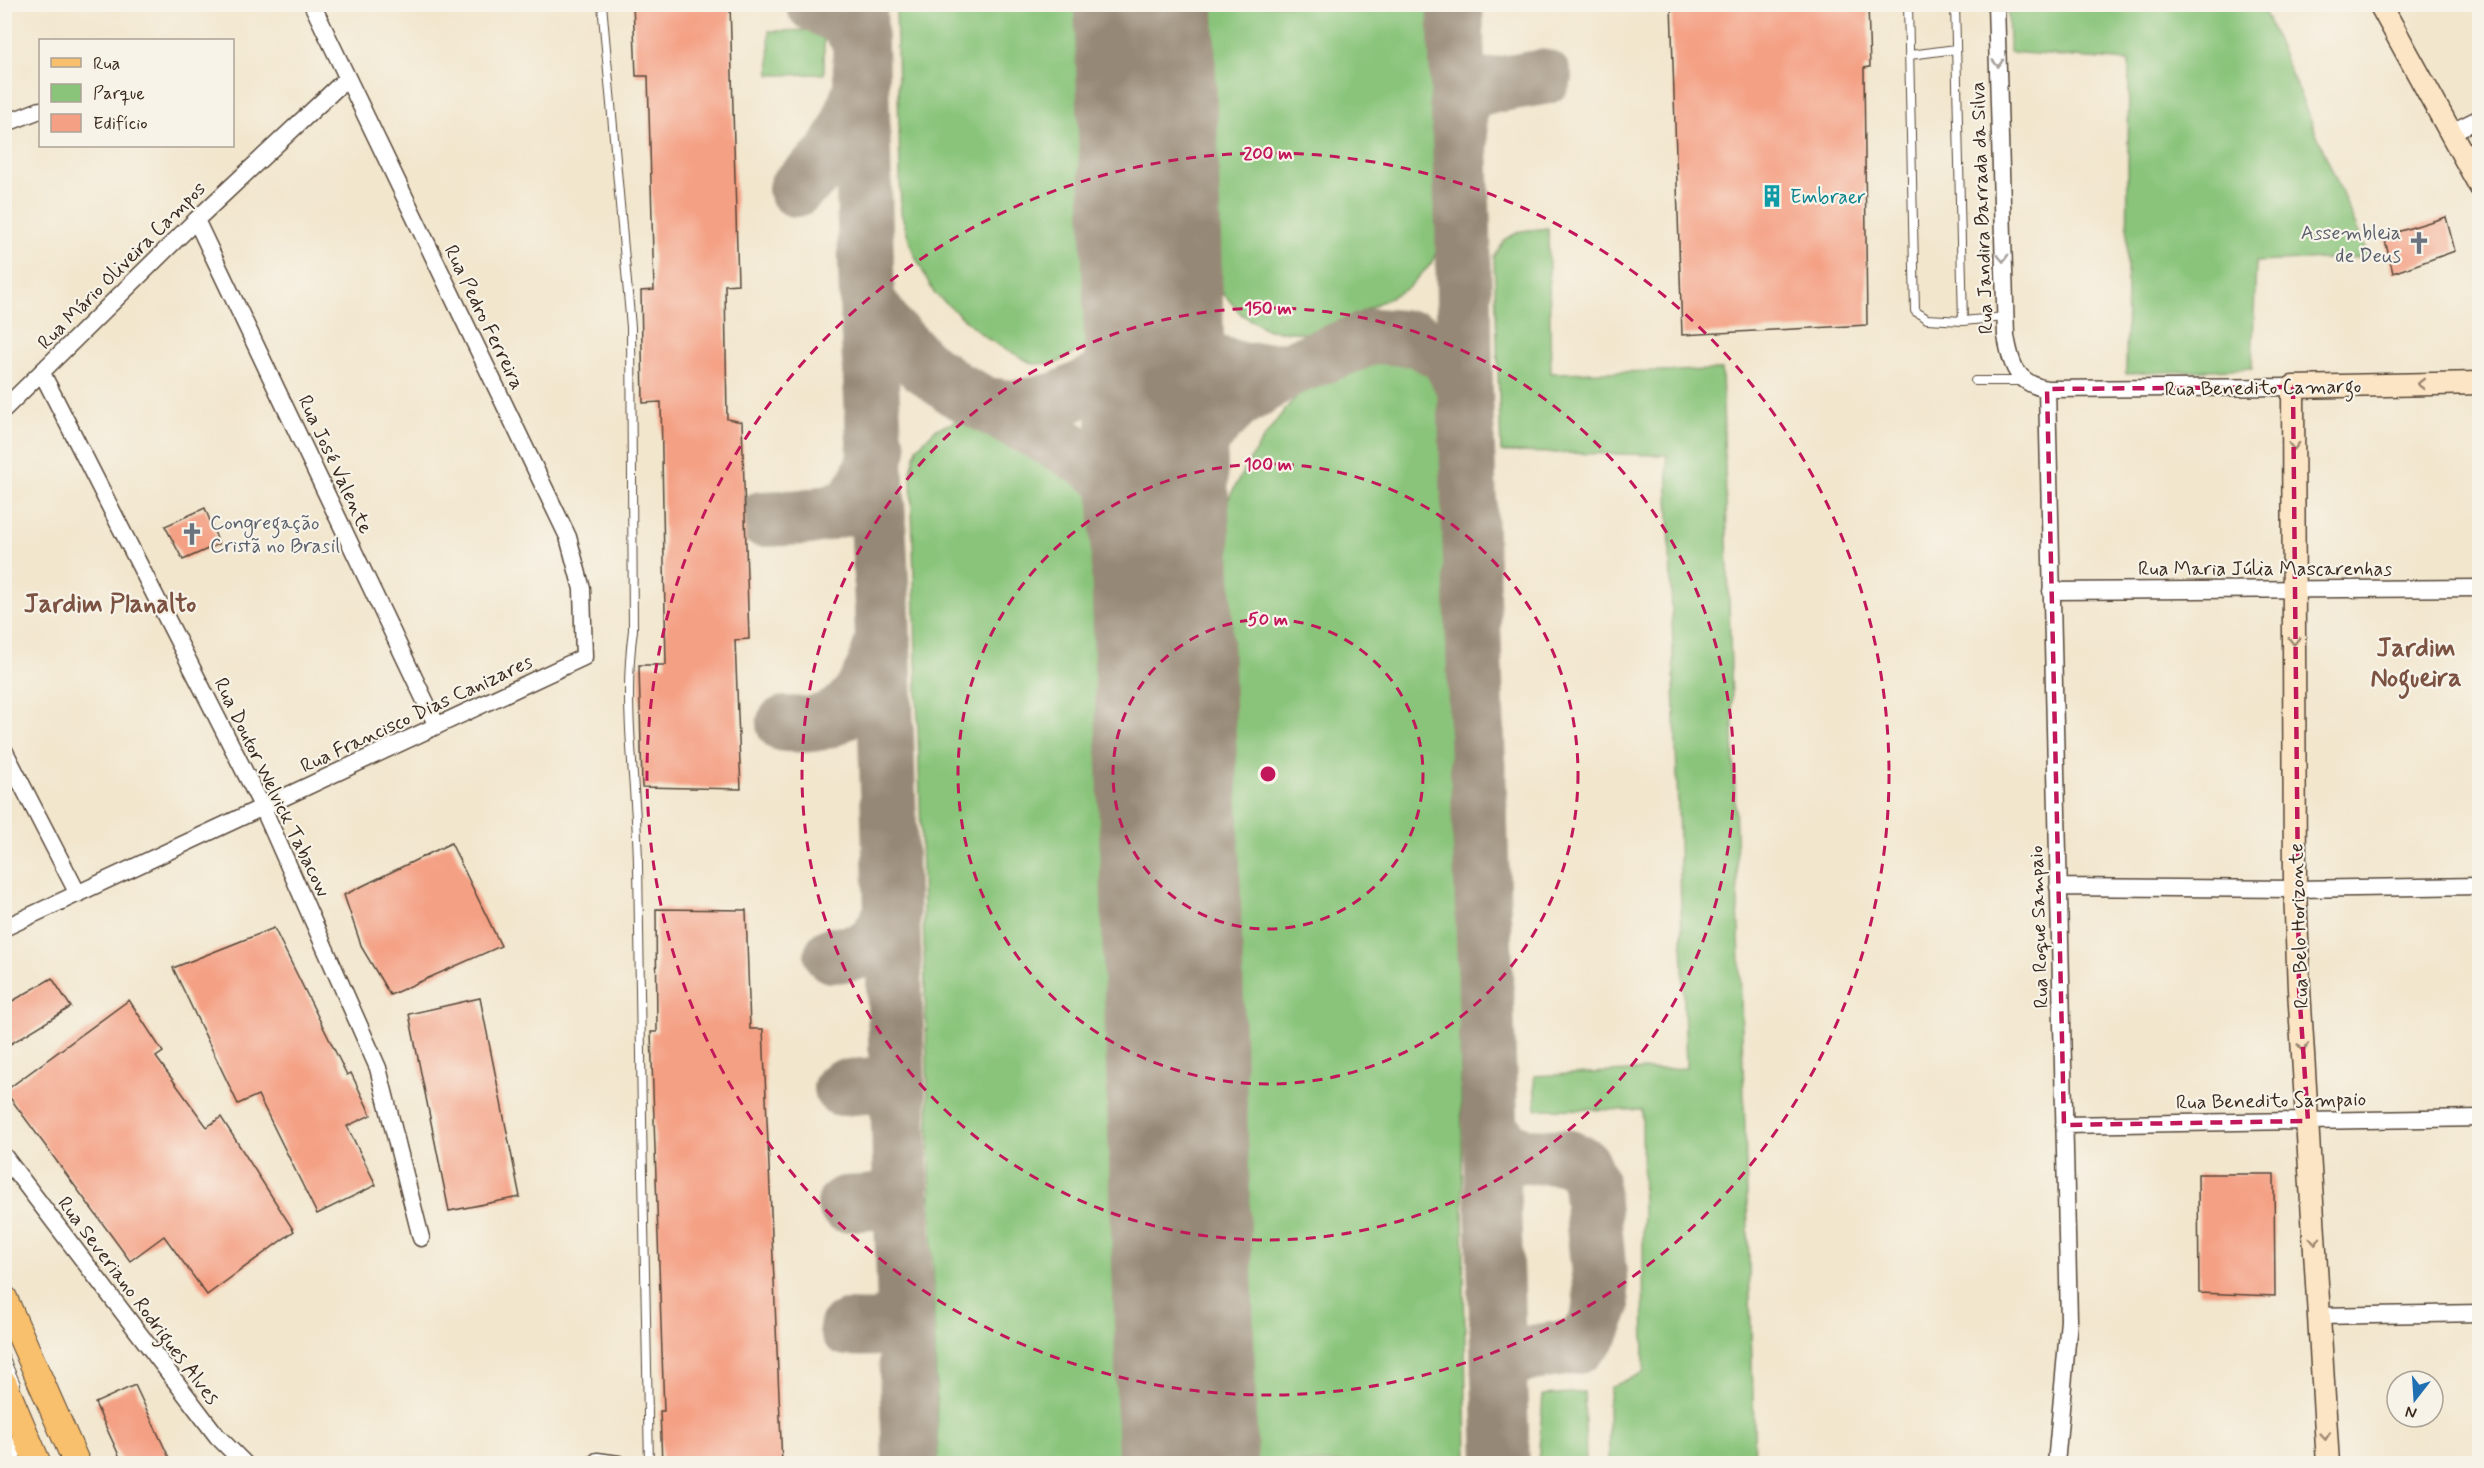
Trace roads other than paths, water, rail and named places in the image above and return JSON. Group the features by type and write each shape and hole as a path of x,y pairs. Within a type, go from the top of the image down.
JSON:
{"main road":[{"path":"4,1298 77,1464"},
{"path":"11,1387 24,1431 38,1464"}],"street":[{"name":"Rua Pedro Ferreira","path":"312,4 346,79 568,537 582,589 584,657"},
{"name":"Rua Jandira Barrada da Silva","path":"1996,4 2005,317 2010,362 2024,381"},
{"path":"2380,4 2480,186"},
{"name":"Rua Mário Oliveira Campos","path":"4,409 196,220 346,79"},
{"path":"4,124 39,110"},
{"path":"2450,133 2480,118"},
{"name":"Rua José Valente","path":"196,220 437,726"},
{"name":"Rua Doutor Welvick Tabacow","path":"42,373 263,808 378,1068 421,1238"},
{"path":"2024,381 2047,389"},
{"name":"Rua Benedito Camargo","path":"2047,389 2480,383"},
{"name":"Rua Belo Horizonte","path":"2294,387 2295,889 2328,1464"},
{"name":"Rua Roque Sampaio","path":"2047,389 2069,1320 2056,1464"},
{"name":"Rua Maria Júlia Mascarenhas","path":"2051,591 2480,588"},
{"name":"Rua Francisco Dias Canizares","path":"4,928 584,657"},
{"path":"4,750 78,894"},
{"path":"2058,887 2295,889 2480,886"},
{"name":"Rua Benedito Sampaio","path":"2064,1125 2480,1118"},
{"name":"Rua Severiano Rodrigues Alves","path":"4,1156 11,1178 217,1436 245,1464"},
{"path":"2319,1316 2480,1313"},
{"path":"8,1464 24,1431"},
{"path":"597,1461 619,1464"}],"lane":[{"path":"602,4 631,327 633,630 628,663 638,843 642,1180 649,1464"},
{"path":"1908,4 1915,311 1927,319 1963,321 2005,317"},
{"path":"1955,4 1963,321"},
{"path":"1910,55 1956,49"},
{"path":"1975,381 2024,381"},
{"path":"4,1310 71,1464"},
{"path":"4,1357 11,1387"}],"place":[{"name":"Embraer","path":"1772,196"},
{"name":"Assembleia de Deus","path":"2419,243"},
{"name":"Congregação Cristã no Brasil","path":"192,534"}],"district":[{"name":"Jardim Planalto","path":"110,603"},
{"name":"Jardim Nogueira","path":"2416,662"}]}
